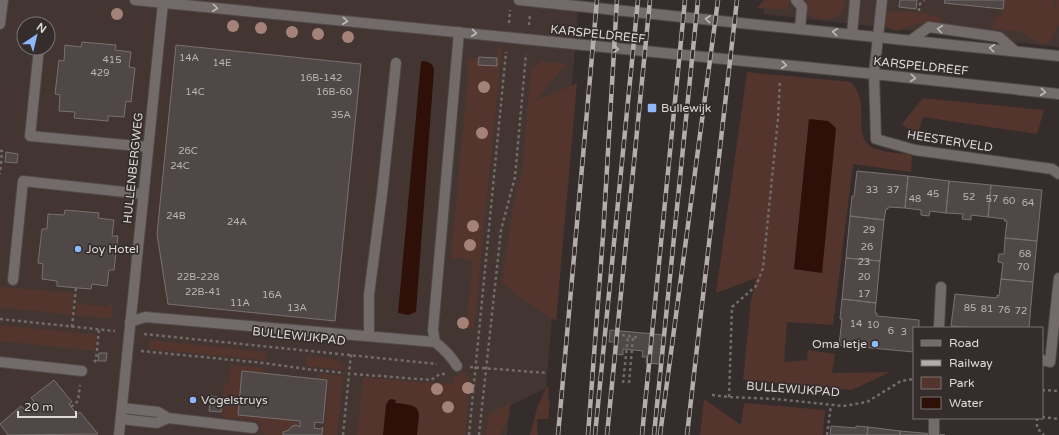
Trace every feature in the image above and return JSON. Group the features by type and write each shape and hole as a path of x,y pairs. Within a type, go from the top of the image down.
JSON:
{"main road":[{"path":"0,24 3,0"},
{"name":"KARSPELDREEF","path":"135,0 163,1 508,36 1059,94"},
{"name":"KARSPELDREEF","path":"519,0 878,36 1059,56"},
{"path":"796,0 802,7 800,28"},
{"path":"852,34 856,0"},
{"path":"874,74 882,0"},
{"name":"HULLENBERGWEG","path":"119,435 163,1"},
{"path":"911,40 929,27 999,36 1016,51"},
{"path":"434,342 433,330 459,32"},
{"path":"38,56 30,136 148,147"},
{"path":"368,336 369,295 382,194 396,63"},
{"name":"HEESTERVELD","path":"874,74 876,139 914,150 1052,169 1059,174"},
{"path":"13,280 23,181 144,194"},
{"path":"1050,362 1059,278"},
{"path":"939,327 942,287"},
{"path":"130,322 145,317 434,342 444,348 452,356 457,366"},
{"path":"0,362 82,372"},
{"path":"122,408 158,412 168,418 253,428"},
{"path":"121,419 156,423 168,418"},
{"path":"934,419 934,434"}],"path":[{"path":"919,11 919,5 924,0"},
{"path":"479,435 501,230 515,177 532,1"},
{"path":"469,435 511,7"},
{"path":"729,397 732,307 756,286 763,268 778,118 781,65"},
{"path":"0,151 2,151 0,174"},
{"path":"72,327 76,288"},
{"path":"0,319 119,331"},
{"name":"BULLEWIJKPAD","path":"139,333 457,366"},
{"path":"622,335 640,338"},
{"path":"623,383 628,336"},
{"path":"629,383 633,337"},
{"path":"127,350 264,363 344,373"},
{"path":"343,435 351,354"},
{"path":"476,367 547,373"},
{"path":"354,374 431,380 440,374"},
{"name":"BULLEWIJKPAD","path":"712,395 776,399 843,406 867,402 901,381 913,379"},
{"path":"1043,390 1059,391"},
{"path":"827,435 831,405"},
{"path":"1043,417 1059,419"},
{"path":"1032,421 1037,420 1037,428 1044,435"}],"shaded area":[{"path":"0,0 579,0 546,388 510,406 507,435 0,435"},
{"path":"765,0 1059,0 1059,47 764,14"}],"green space":[{"path":"764,0 789,0 788,10 757,8"},
{"path":"806,0 844,0 845,3 843,11 840,15 832,19 818,19 806,13"},
{"path":"1005,0 1054,0 1053,5 1056,6 1057,0 1059,0 1059,25 1049,43 1041,44 1019,31 992,29 995,19 1003,12"},
{"path":"900,11 925,13 941,18 940,25 921,23 902,30 893,30 883,24 885,13"},
{"path":"498,47 502,47 474,329 466,328 473,262 462,258 451,259 469,65 465,64 475,57 479,57 478,65 496,66"},
{"path":"541,61 566,64 535,101 577,83 556,321 517,295 502,281 513,208 522,172 531,70"},
{"path":"747,72 851,82 857,90 860,98 862,130 866,141 870,146 876,149 893,153 910,154 912,157 911,172 853,164 833,325 787,322 784,362 807,360 808,350 835,354 832,373 890,372 852,390 743,380 751,301 756,278 716,293","holes":["809,120 828,121 822,273 794,269"]},
{"path":"923,98 1044,110 1037,134 923,117 917,136 902,124"},
{"path":"0,287 74,293 72,315 0,307"},
{"path":"113,302 111,319 75,315 77,303 106,307"},
{"path":"0,325 97,335 95,351 0,341"},
{"path":"150,340 266,352 265,360 149,349"},
{"path":"307,356 323,357 335,360 342,365 344,370 306,366"},
{"path":"231,365 264,368 263,373 238,415 300,421 300,427 296,425 292,426 289,430 283,432 283,435 264,435 258,421 221,417 224,382 227,383 227,386 229,386"},
{"path":"460,372 466,373 470,380 465,435 417,435 418,410 411,406 395,403 396,400 390,400 386,405 383,435 357,435 363,378 453,384 453,377 459,377"},
{"path":"319,374 343,376 337,435 324,435 329,379 319,378"},
{"path":"549,386 548,400 550,399 548,419 537,419 538,435 530,435 537,408 546,388"},
{"path":"704,399 741,425 744,403 825,410 823,435 700,435"},
{"path":"510,403 509,416 500,435 486,435 488,415"}],"water":[{"path":"423,61 430,63 434,70 416,312 408,315 398,313 421,62"},
{"path":"809,119 828,121 836,128 822,273 794,269"},
{"path":"391,399 396,400 395,403 405,404 418,410 419,419 417,435 383,435 386,405"}],"building":[{"path":"900,0 917,0 916,9 899,7"},
{"path":"945,0 1004,0 1003,9 944,3"},
{"path":"82,42 116,45 115,50 131,52 129,67 135,68 131,102 126,101 124,117 108,116 108,121 74,118 75,112 59,111 60,95 55,94 59,60 64,61 65,45 81,47"},
{"path":"176,45 361,64 335,321 168,304 157,234"},
{"path":"479,57 497,58 497,66 478,65"},
{"path":"6,152 18,154 17,163 5,162"},
{"path":"857,171 908,176 905,208 888,207 888,209 886,209 884,220 850,216"},
{"path":"908,176 949,181 946,213 930,211 929,216 921,215 921,210 905,208"},
{"path":"949,181 991,185 988,217 971,215 971,220 962,219 963,214 946,213"},
{"path":"991,185 1042,190 1037,241 1005,238 1007,221 1004,221 1005,219 988,217"},
{"path":"65,210 99,213 98,218 114,220 112,236 118,236 114,270 109,270 107,286 92,284 91,289 57,286 57,281 42,279 43,264 38,263 42,229 47,229 48,214 64,215"},
{"path":"850,216 884,220 880,261 846,258"},
{"path":"1005,238 1037,241 1033,282 1001,279 1003,263 998,262 999,254 1004,254"},
{"path":"846,258 880,261 876,303 842,299"},
{"path":"1001,279 1033,282 1029,327 951,326 955,294 997,298 997,295 999,296"},
{"path":"842,299 876,303 875,313 877,313 877,316 919,320 919,327 913,327 913,352 839,345 842,319 840,319"},
{"path":"610,330 665,335 664,341 662,340 659,364 646,363 647,357 642,357 643,351 623,349 623,355 614,354 615,342 609,342"},
{"path":"99,353 107,353 106,361 98,361"},
{"path":"242,371 327,380 323,423 315,422 314,428 321,429 323,427 322,435 283,435 283,432 289,430 292,426 296,425 300,427 300,421 238,415"},
{"path":"54,380 72,402 69,404 71,407 77,414 80,412 98,434 8,435 0,424 21,406 24,409 34,401 31,398"},
{"path":"211,396 222,398 221,412 209,411"},
{"path":"831,426 856,428 856,426 868,427 867,435 830,435"},
{"path":"868,427 900,431 900,435 867,435"},
{"path":"900,431 945,435 900,435"}],"railway":[{"path":"558,435 597,0"},
{"path":"588,435 603,236 617,0"},
{"path":"595,435 638,0"},
{"path":"607,435 650,0"},
{"path":"642,435 685,0"},
{"path":"654,435 698,0"},
{"path":"660,435 718,0"},
{"path":"687,435 737,0"}],"place":[{"name":"Bullewijk","path":"652,108"},
{"name":"Joy Hotel","path":"78,249"},
{"name":"Oma Ietje","path":"875,344"},
{"name":"Vogelstruys","path":"193,400"}]}
